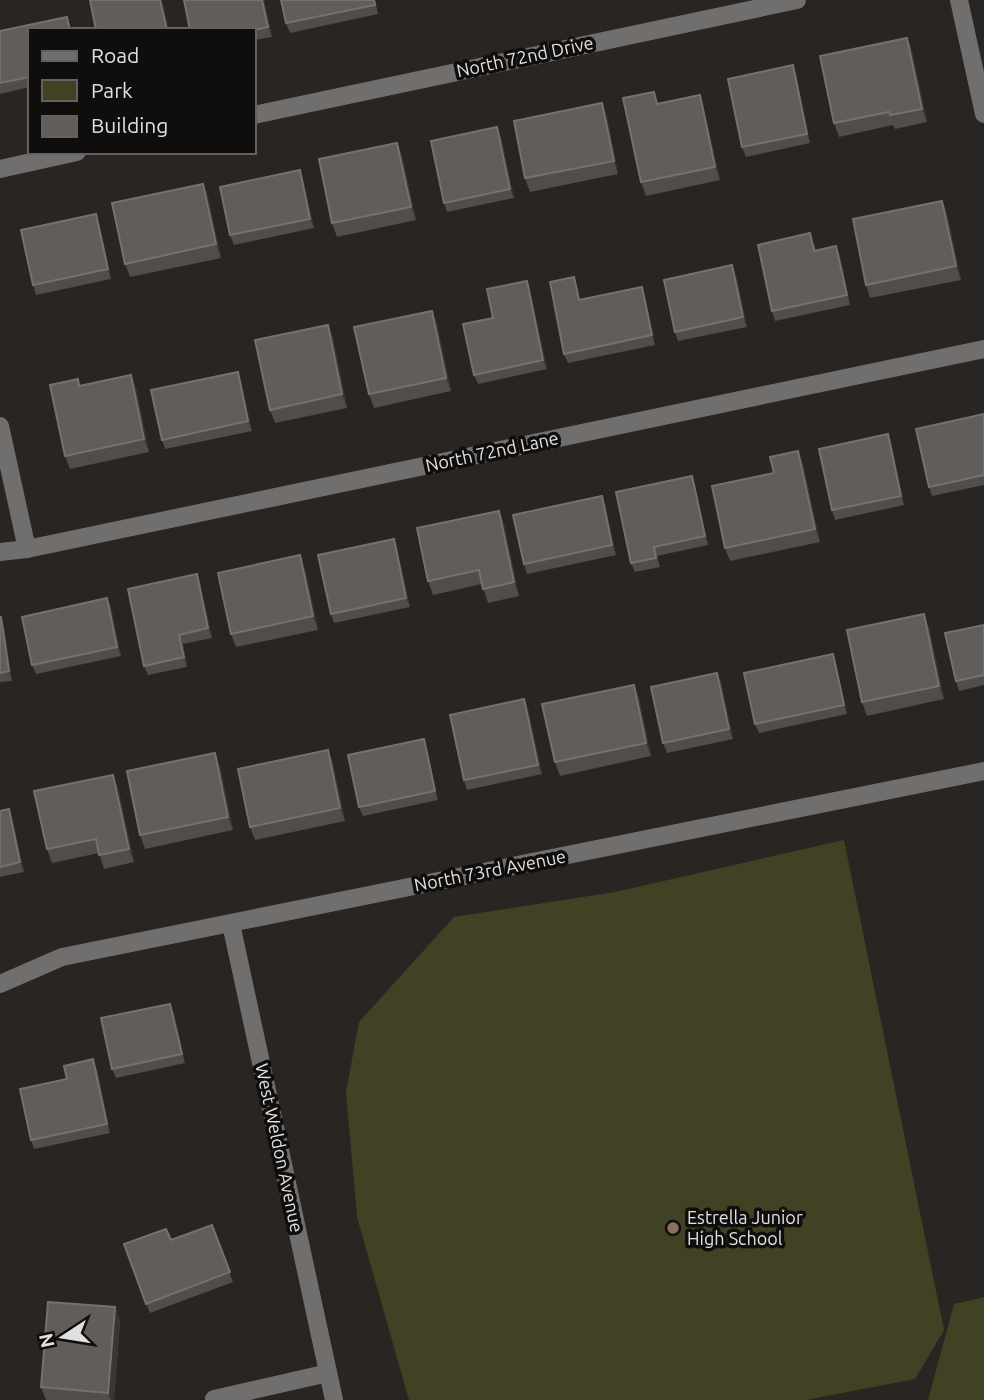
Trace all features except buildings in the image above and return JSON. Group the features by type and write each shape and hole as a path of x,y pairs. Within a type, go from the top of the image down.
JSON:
{"street":[{"name":"North 72nd Drive","path":"256,115 797,0"},
{"path":"959,0 984,114"},
{"path":"0,169 68,154"},
{"name":"North 72nd Lane","path":"0,552 27,549 984,349"},
{"path":"0,426 27,549"},
{"name":"North 73rd Avenue","path":"0,984 62,957 984,771"},
{"name":"West Weldon Avenue","path":"231,924 334,1400"},
{"path":"214,1399 328,1373"}],"green space":[{"name":"Estrella Junior High School","path":"844,840 944,1330 915,1379 806,1400 409,1400 357,1217 346,1092 359,1022 454,917 615,892"},
{"path":"984,1297 984,1400 928,1400 954,1304"}],"place":[{"name":"Estrella Junior High School","path":"673,1228"}]}
